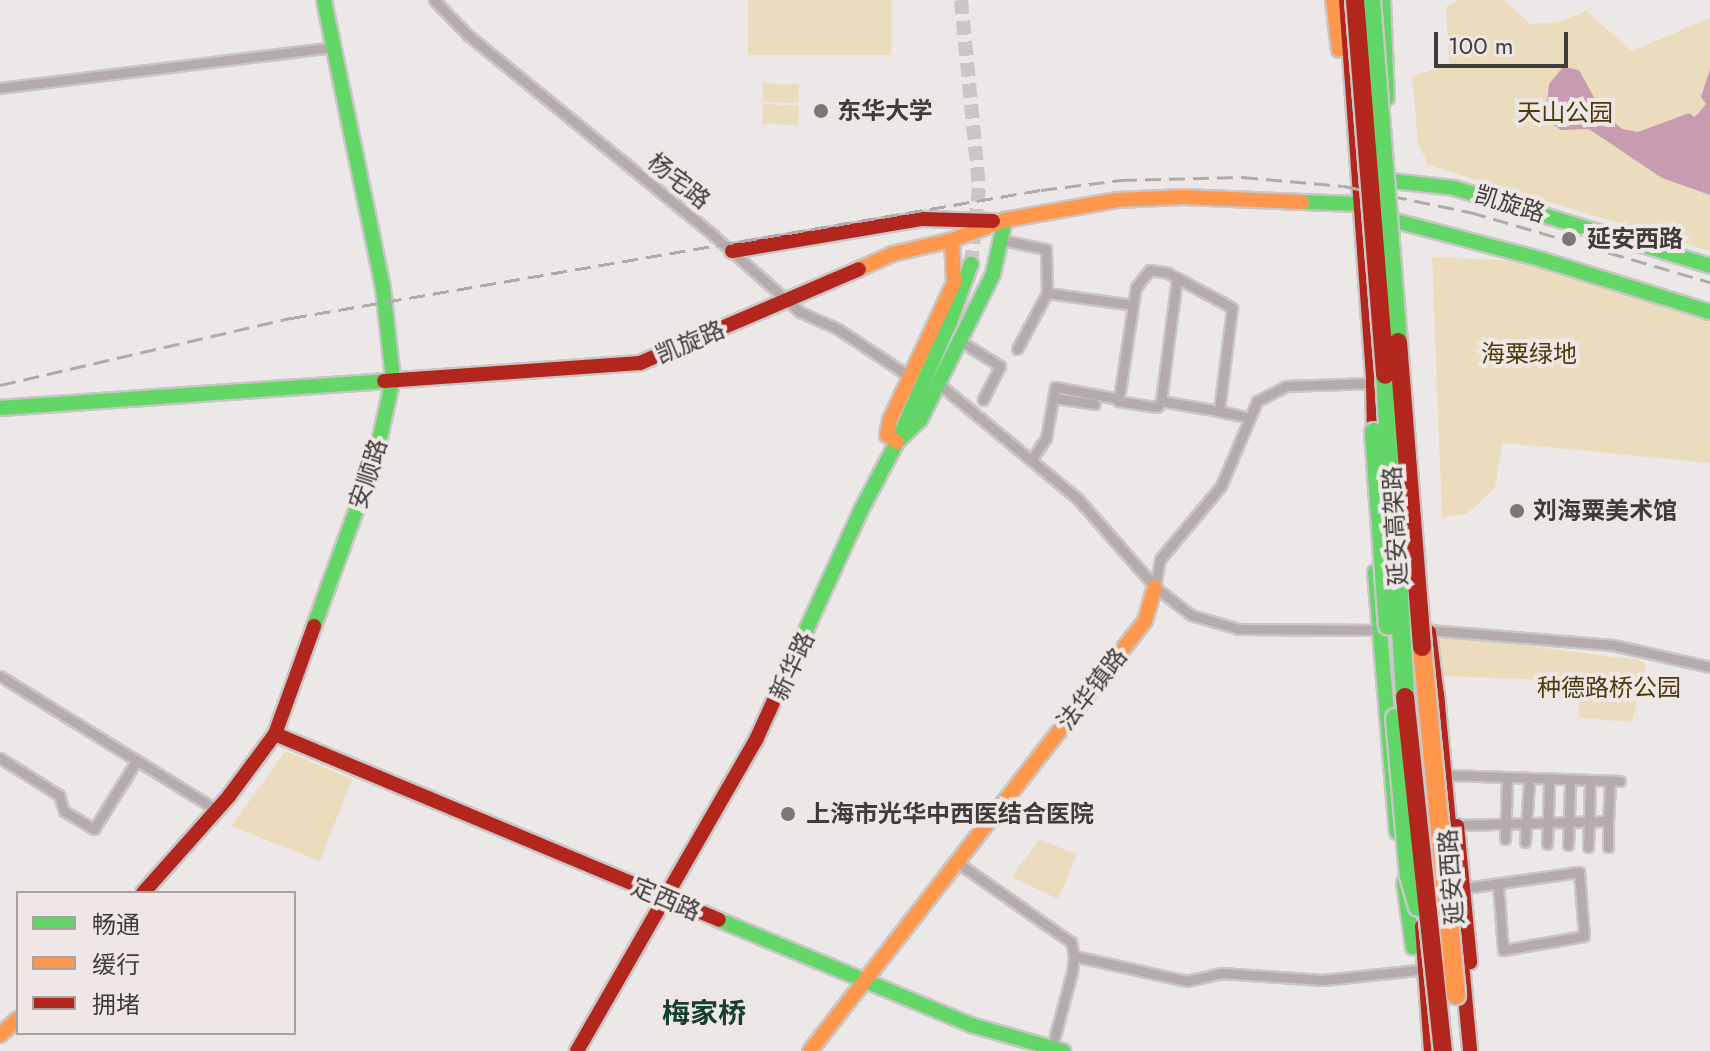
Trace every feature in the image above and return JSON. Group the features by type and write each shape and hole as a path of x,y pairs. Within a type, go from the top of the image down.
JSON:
{"main road":[{"name":"安顺路","path":"145,891 217,810 275,734 376,456 393,379 383,288 324,0"},
{"name":"延安西路","path":"1333,0 1351,106"},
{"name":"延安西路","path":"1346,0 1368,334 1414,779 1425,997 1431,1051"},
{"name":"延安高架路","path":"1355,0 1382,324 1424,964 1443,1051"},
{"name":"延安西路","path":"1371,0 1378,91 1388,128"},
{"name":"延安高架路","path":"1371,0 1426,698 1465,1051"},
{"name":"延安西路","path":"1383,0 1399,332 1437,694 1465,1051"},
{"path":"1359,204 1392,181"},
{"name":"凯旋路","path":"1392,181 1454,188 1710,266"},
{"name":"凯旋路","path":"0,408 640,363 892,254 952,240 1005,220 1117,200 1183,197 1359,204 1392,220 1543,260 1710,312"},
{"path":"732,251 922,219 1005,220 993,274 916,426 897,442 887,435 888,429 909,376 954,283 956,267 952,240"},
{"name":"新华路","path":"577,1051 756,740 861,510 897,442 920,383 950,322 971,264"},
{"path":"1368,334 1399,332"},
{"path":"1373,383 1374,432 1408,862 1424,964"},
{"name":"延安西路","path":"1373,383 1371,508 1390,786 1424,964 1425,997"},
{"name":"法华镇路","path":"810,1051 1145,621 1155,587"},
{"path":"1437,694 1454,829 1465,1051"},
{"path":"1437,694 1454,829 1465,888 1476,1051"},
{"name":"定西路","path":"275,734 971,1025 1055,1050"},
{"path":"0,1035 16,1021"}],"street":[{"name":"杨宅路","path":"434,0 468,35 732,251 800,312 838,329 909,376"},
{"path":"0,88 334,47"},
{"path":"1002,240 1046,249 1047,293 1017,349"},
{"path":"1119,399 1136,287 1150,270 1177,278 1233,312 1219,411"},
{"path":"1032,459 1046,438 1055,387 1157,407 1161,401 1177,278"},
{"path":"1047,293 1133,305"},
{"path":"960,341 1000,366 983,400"},
{"name":"法华镇路","path":"1155,587 1156,567 1221,486 1257,401 1286,386 1373,383"},
{"path":"939,384 1032,459 1099,520 1155,587 1191,615 1230,628 1400,630"},
{"path":"1054,398 1095,404"},
{"path":"1161,401 1249,418"},
{"path":"1428,630 1613,645 1710,667"},
{"path":"0,676 217,810"},
{"path":"0,758 59,795 64,811 94,829 137,760"},
{"path":"1449,775 1620,781"},
{"path":"1505,839 1507,782"},
{"path":"1525,842 1529,784"},
{"path":"1568,845 1570,784"},
{"path":"1547,844 1549,785"},
{"path":"1588,847 1590,785"},
{"path":"1608,847 1610,787"},
{"path":"1454,829 1506,821 1608,821"},
{"path":"958,863 1031,916 1064,935 1074,956 1055,1050"},
{"path":"1465,888 1498,883 1579,872 1584,939 1503,950 1498,883"},
{"path":"1074,956 1187,981 1221,973 1323,980 1424,964"}],"green space":[{"path":"748,0 891,0 891,55 748,55"},
{"name":"天山公园","path":"1458,0 1504,0 1530,24 1559,22 1586,11 1632,51 1710,18 1710,251 1428,165 1418,142 1412,76 1449,65 1446,7"},
{"path":"763,83 799,84 798,103 762,102"},
{"path":"763,104 799,105 798,125 762,124"},
{"name":"海粟绿地","path":"1432,257 1540,262 1710,314 1710,463 1502,443 1495,488 1467,514 1442,518"},
{"name":"种德路桥公园","path":"1433,634 1639,660 1646,664 1632,722 1579,718 1579,681 1439,676"},
{"path":"286,751 352,779 320,861 231,826"},
{"path":"1039,840 1077,854 1058,899 1011,877"}],"shaded area":[{"path":"1563,67 1579,70 1601,110 1622,129 1638,132 1689,113 1694,117 1699,113 1706,104 1701,97 1710,69 1710,195 1662,178 1589,129 1561,130 1552,124 1546,111 1549,84"}],"tunnel":[{"path":"961,0 979,188 971,264"}],"railway":[{"path":"0,385 291,318 1041,190 1121,180 1242,177 1344,186 1470,212 1710,282"}],"traffic: fast":[{"path":"314,626 376,456 393,379 383,288 324,0"},
{"path":"1371,0 1398,342"},
{"path":"1383,0 1387,98"},
{"path":"1379,190 1392,181 1454,188 1710,266"},
{"path":"1302,202 1359,204 1392,220 1543,260 1710,312"},
{"path":"897,442 920,420 993,274 1005,220"},
{"path":"781,685 861,510 897,442 950,322 971,264"},
{"path":"1385,375 1405,697"},
{"path":"0,408 384,381"},
{"path":"1374,432 1388,625"},
{"path":"1375,572 1397,832"},
{"path":"1395,718 1409,876 1418,907"},
{"path":"1404,883 1413,947"},
{"path":"719,920 971,1025 1063,1051"}],"traffic: slow":[{"path":"1333,0 1339,50"},
{"path":"859,269 892,254 952,240 1005,220 1117,200 1183,197 1302,202"},
{"path":"897,442 887,435 890,420 954,283 952,240"},
{"path":"810,1051 1145,621 1155,587"},
{"path":"1422,647 1456,995"},
{"path":"0,1035 16,1021"}],"traffic: jam":[{"path":"1346,0 1374,393"},
{"path":"1355,0 1385,375"},
{"path":"732,251 922,219 993,221"},
{"path":"384,381 640,363 859,269"},
{"path":"1398,342 1422,647"},
{"path":"1373,383 1374,432"},
{"path":"145,891 229,796 275,734 314,626"},
{"path":"1429,632 1438,704"},
{"path":"577,1051 756,740 781,685"},
{"path":"1437,694 1470,1051"},
{"path":"1405,697 1443,1051"},
{"path":"275,734 719,920"},
{"path":"1457,826 1470,962"},
{"path":"1422,926 1431,1051"}],"place":[{"name":"东华大学","path":"821,111"},
{"name":"延安西路","path":"1569,239"},
{"name":"刘海粟美术馆","path":"1517,511"},
{"name":"上海市光华中西医结合医院","path":"788,814"}],"district":[{"name":"梅家桥","path":"704,1014"}]}
